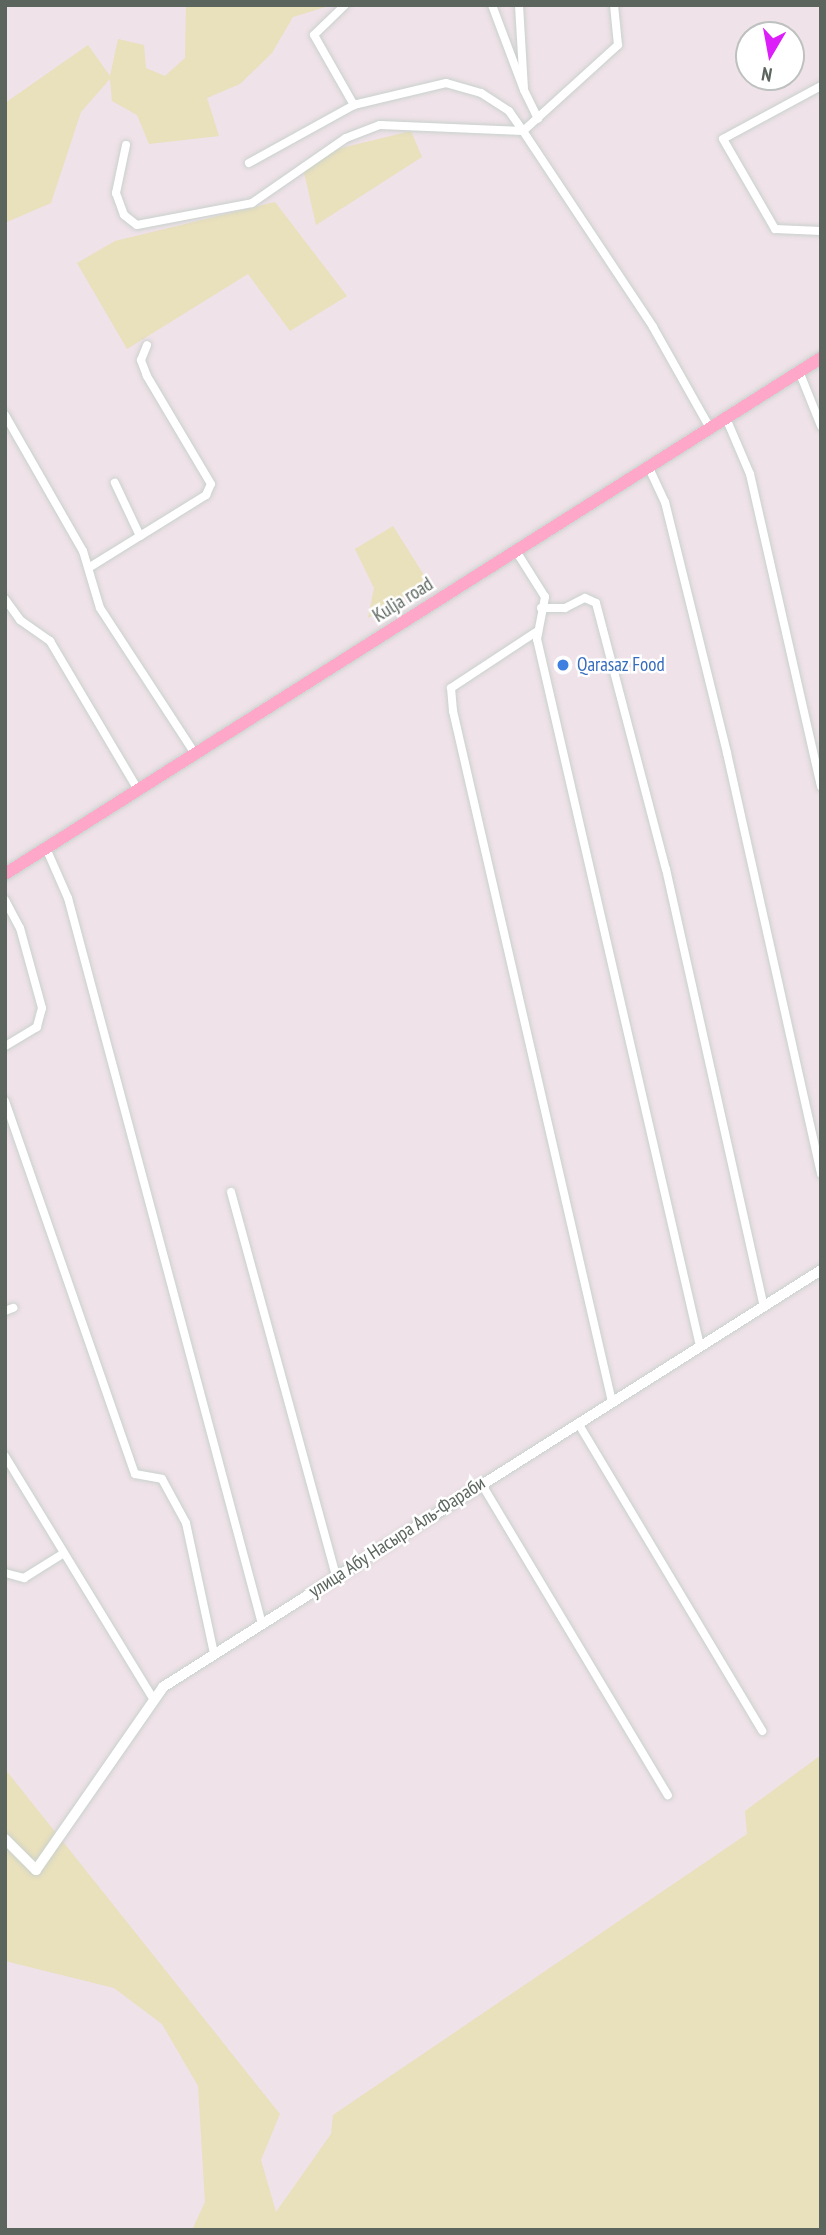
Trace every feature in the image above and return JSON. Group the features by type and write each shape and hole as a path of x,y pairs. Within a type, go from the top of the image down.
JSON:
{"main road":[{"name":"Kulja road","path":"5,874 821,358"}],"street":[{"path":"345,5 314,35 354,105"},
{"path":"492,5 524,90 538,118"},
{"path":"519,5 524,90"},
{"path":"126,145 116,193 124,215 137,225 252,203 346,138 380,125 523,131 618,45 614,5"},
{"path":"249,163 354,105 446,83 481,93 509,111 523,131 653,327 710,428"},
{"path":"821,86 723,139 775,229 821,231"},
{"path":"90,567 206,495 211,484 147,376 141,360 147,345"},
{"path":"799,371 821,426"},
{"path":"5,415 90,567 100,608 195,754"},
{"path":"726,418 750,474 821,786"},
{"path":"649,468 665,502 724,740 821,1174"},
{"path":"114,483 141,536"},
{"path":"516,551 542,587 536,632 700,1346"},
{"path":"541,608 565,608 585,598 596,603 666,869 765,1306"},
{"path":"5,599 20,621 50,641 138,790"},
{"path":"536,632 451,688 453,711 612,1402"},
{"path":"46,848 68,898 262,1624"},
{"path":"5,900 42,1008 37,1027 5,1046"},
{"path":"5,1101 135,1474 162,1479 186,1523 214,1654"},
{"path":"231,1192 335,1577"},
{"name":"улица Абу Насыра Аль-Фараби","path":"5,1839 36,1870 163,1687 821,1270"},
{"path":"578,1423 762,1731"},
{"path":"5,1457 154,1700"},
{"path":"481,1483 668,1795"},
{"path":"5,1573 24,1578 64,1553"}],"shaded area":[{"path":"186,5 332,5 293,17 272,53 240,84 207,98 219,136 149,144 137,115 112,101 110,79 81,112 51,203 7,222 5,103 88,45 110,76 118,39 144,45 146,68 165,76 185,58"},
{"path":"411,131 422,157 316,225 304,172 329,151"},
{"path":"275,202 347,296 290,331 248,274 127,349 77,263 115,241"},
{"path":"393,526 429,583 368,618 374,588 355,549"},
{"path":"821,1755 821,2230 192,2230 205,2202 198,2086 162,2024 114,1988 5,1961 5,1769 280,2114 261,2160 276,2212 331,2134 333,2115 747,1834 745,1811"}],"place":[{"name":"Qarasaz Food","path":"563,665"}]}
